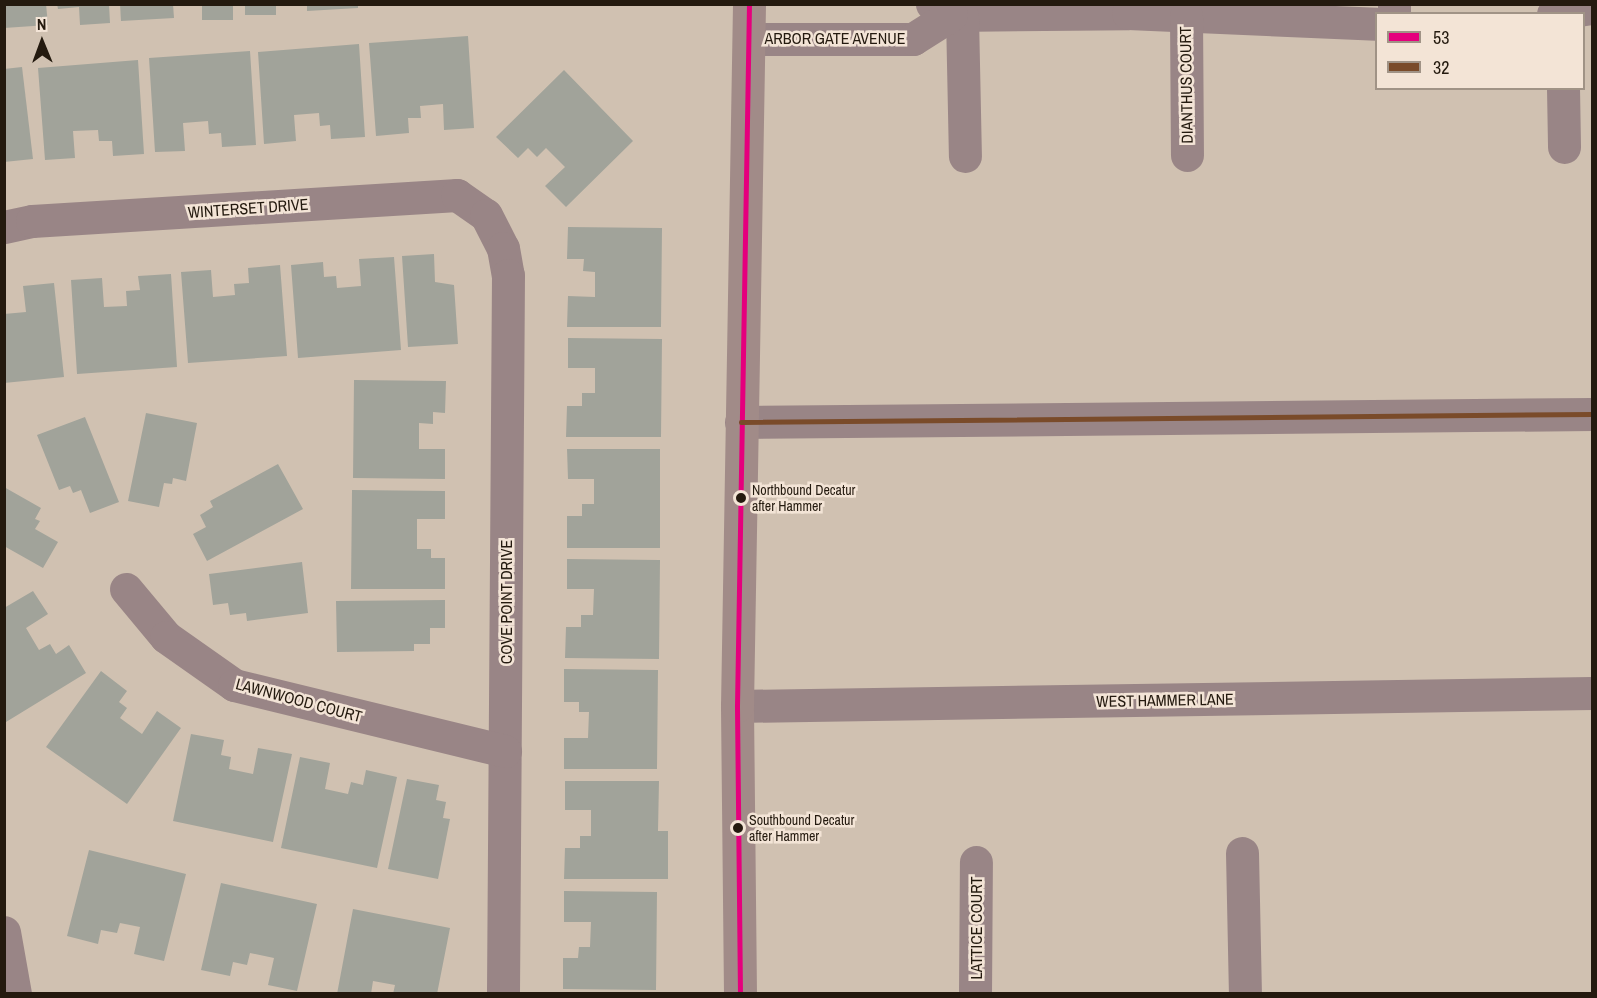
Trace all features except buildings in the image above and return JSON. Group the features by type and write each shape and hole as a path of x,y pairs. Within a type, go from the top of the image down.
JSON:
{"main road":[{"path":"740,993 737,706 749,4"}],"street":[{"name":"ARBOR GATE AVENUE","path":"749,39 913,39 949,10"},
{"path":"965,156 949,10 1177,12 1375,24"},
{"name":"DIANTHUS COURT","path":"1177,12 1187,155"},
{"path":"1563,90 1564,147"},
{"name":"WINTERSET DRIVE","path":"4,227 32,221 457,195 486,215"},
{"name":"COVE POINT DRIVE","path":"486,215 503,248 508,275 503,993"},
{"path":"741,422 1593,414"},
{"name":"LAWNWOOD COURT","path":"126,590 166,637 234,685 505,751"},
{"name":"WEST HAMMER LANE","path":"737,706 1593,693"},
{"path":"1242,853 1245,993"},
{"name":"LATTICE COURT","path":"975,993 976,862"},
{"path":"4,932 15,993 4,991"}],"transit line":[{"name":"53","path":"740,994 737,706 749,4"},
{"name":"32","path":"741,422 1592,414"}],"place":[{"name":"Northbound Decatur after Hammer","path":"741,498"},
{"name":"Southbound Decatur after Hammer","path":"738,828"}]}
